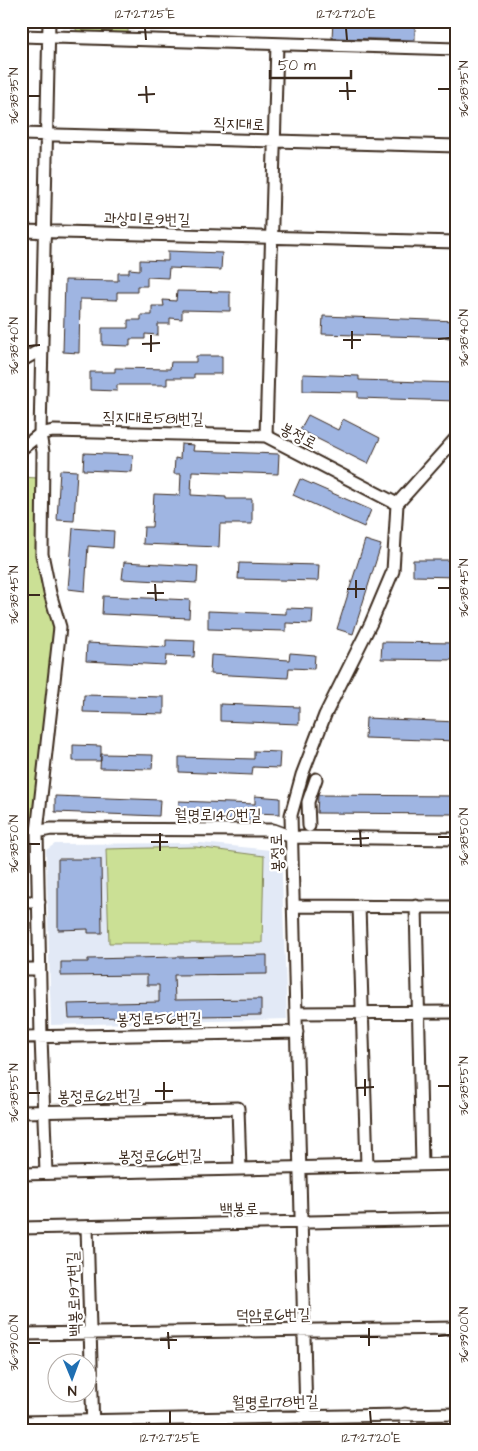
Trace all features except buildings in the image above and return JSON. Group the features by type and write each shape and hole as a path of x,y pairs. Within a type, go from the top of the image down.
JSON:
{"street":[{"path":"46,1173 40,1036 37,832 60,640 60,627 50,593 42,554 44,452 40,434 45,134 49,21"},
{"path":"21,36 457,49"},
{"path":"266,436 277,44"},
{"name":"직지대로","path":"21,134 457,146"},
{"name":"과상미로9번길","path":"21,231 457,242"},
{"path":"21,361 42,349"},
{"name":"직지대로581번길","path":"40,434 53,431 266,436"},
{"path":"21,449 40,434"},
{"name":"봉정로","path":"266,436 397,504 393,571 371,623 325,715 302,775 291,815 306,1416"},
{"path":"397,504 457,437"},
{"path":"309,826 308,802 316,779"},
{"name":"월명로140번길","path":"37,832 51,829 273,830 292,837 457,839"},
{"path":"21,902 39,902"},
{"path":"294,906 457,907"},
{"path":"359,906 367,1166"},
{"path":"416,906 422,1165"},
{"path":"21,969 40,969"},
{"path":"296,1013 457,1012"},
{"name":"봉정로56번길","path":"21,1037 297,1032"},
{"name":"봉정로62번길","path":"21,1112 238,1108 240,1169"},
{"name":"봉정로66번길","path":"21,1174 457,1164"},
{"name":"백봉로","path":"21,1228 457,1219"},
{"name":"백봉로197번길","path":"87,1227 93,1425"},
{"name":"덕암로6번길","path":"21,1334 457,1328"},
{"path":"405,1414 406,1430"},
{"name":"월명로178번길","path":"21,1422 93,1425 196,1424 306,1416 457,1414"}],"shaded area":[{"path":"201,843 281,851 287,1019 51,1025 46,850 55,844"}],"green space":[{"path":"70,21 128,21 128,33 78,32"},
{"path":"21,477 38,478 35,557 56,629 32,840 21,844"},
{"path":"196,847 264,856 262,943 109,943 106,849"}]}
